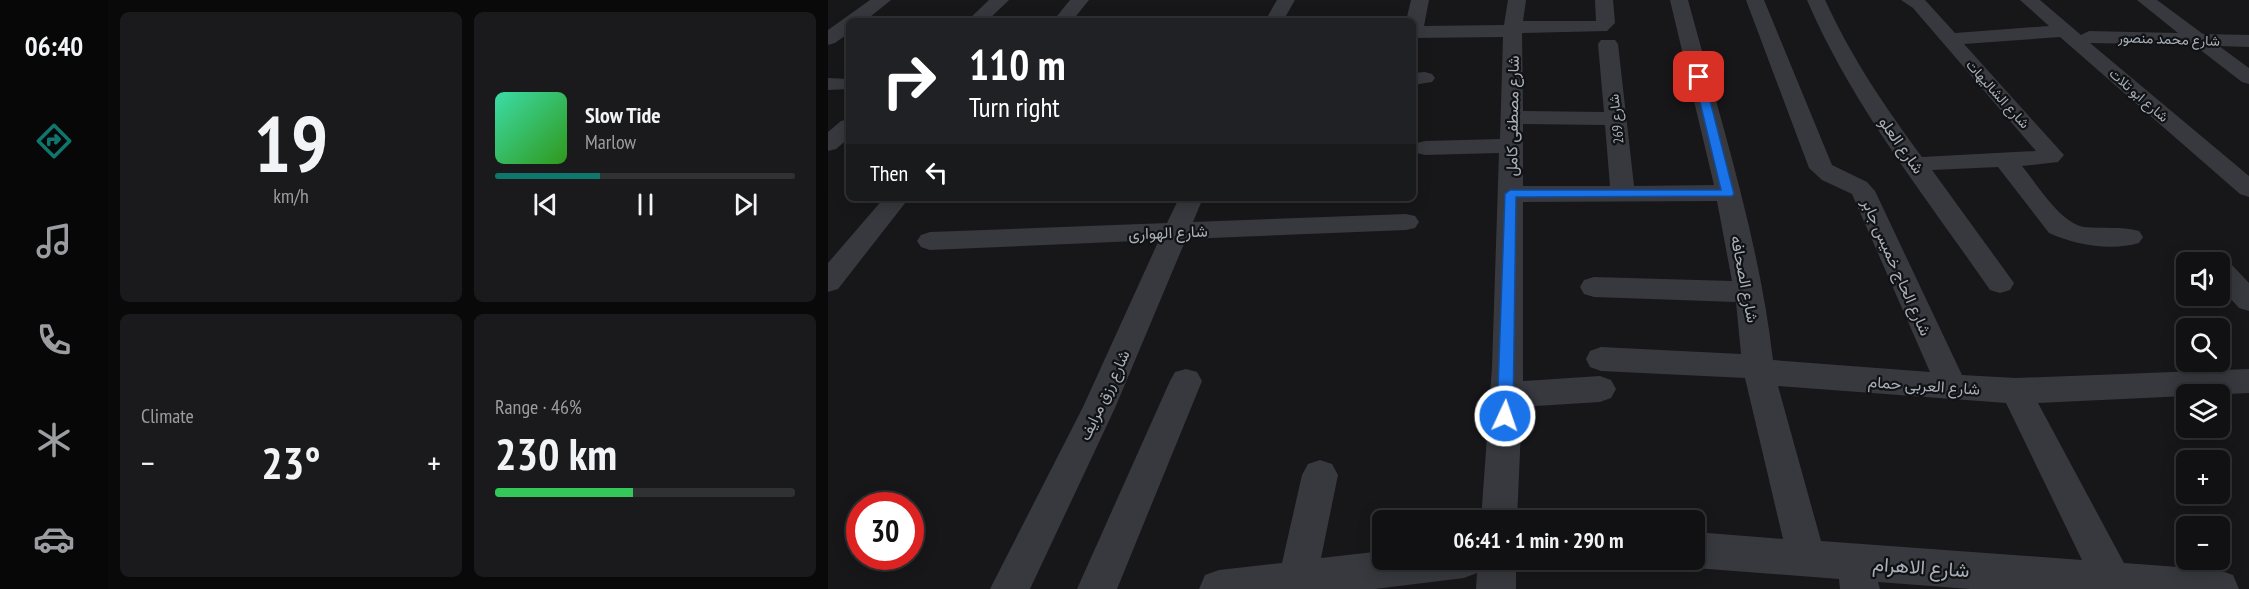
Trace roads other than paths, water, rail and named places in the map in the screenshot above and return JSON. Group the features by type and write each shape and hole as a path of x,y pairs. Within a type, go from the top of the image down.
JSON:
{"street":[{"path":"857,18 882,0"},
{"path":"979,18 1000,0"},
{"path":"1065,18 1080,0"},
{"path":"1276,18 1286,0"},
{"path":"1416,18 1420,0"},
{"name":"شارع مصطفى كامل","path":"1500,510 1506,395 1513,29 1517,0"},
{"path":"1416,32 1600,27 1605,23 1604,0"},
{"name":"شارع الصحافه","path":"1679,0 1728,194 1753,315 1758,369 1807,558"},
{"name":"شارع الحاج خميس جابر","path":"1755,0 1821,168 1828,174 1854,183 1863,191 1952,387"},
{"name":"شارع العلو","path":"1816,0 1836,45 1866,94 2000,283"},
{"name":"شارع الشاليهات","path":"1910,0 1919,4 2052,155 2005,160 1915,164"},
{"name":"شارع ابو تلات","path":"2029,0 2063,31 2098,49 2249,171"},
{"name":"شارع ابو تلات","path":"2045,0 2249,189"},
{"path":"2146,0 2249,78"},
{"path":"828,40 846,26"},
{"path":"1948,39 2063,31"},
{"path":"828,40 846,41"},
{"name":"شارع محمد منصور","path":"2098,49 2200,40 2249,41"},
{"name":"شارع 269","path":"1608,44 1623,194"},
{"path":"1512,117 1616,119"},
{"path":"828,144 846,129"},
{"path":"1425,148 1511,146"},
{"path":"2005,160 2058,227 2089,236 2130,237"},
{"path":"1510,194 1728,194"},
{"path":"828,282 895,201"},
{"name":"شارع رزق مرايف","path":"1010,589 1099,408 1190,201"},
{"name":"شارع الهوارى","path":"930,242 1406,222"},
{"path":"2230,281 2249,301"},
{"path":"1594,287 1748,292"},
{"name":"شارع العربى حمام","path":"1506,395 1601,374 1738,365 1779,374 2016,391 2249,381"},
{"path":"1097,589 1186,381"},
{"path":"2016,391 2114,582"},
{"path":"1297,580 1320,475"},
{"name":"شارع الاهرام","path":"1705,551 1807,558 1857,575 2114,582 2207,588"},
{"path":"1219,589 1380,570"},
{"path":"1497,570 1497,589"}]}
